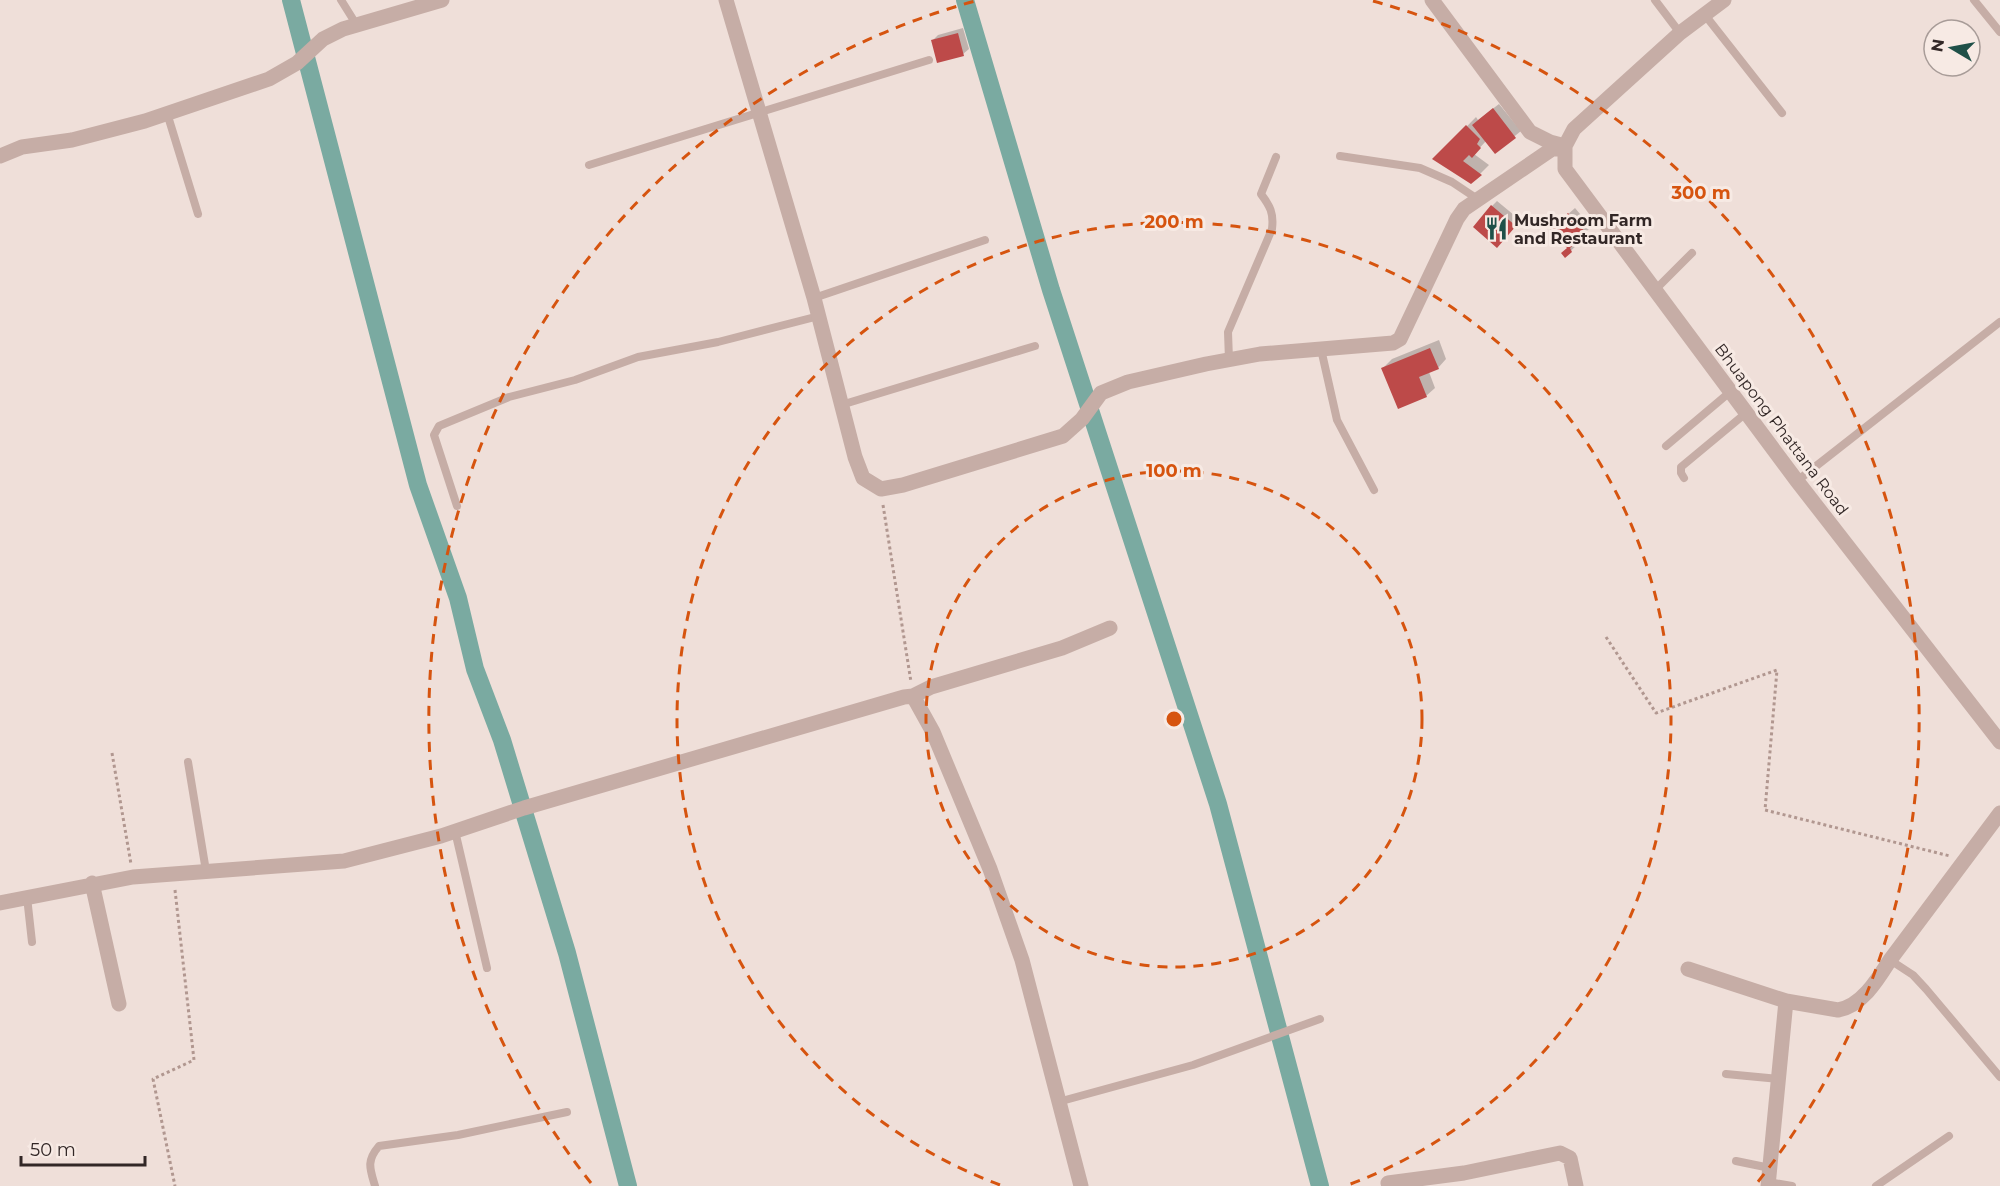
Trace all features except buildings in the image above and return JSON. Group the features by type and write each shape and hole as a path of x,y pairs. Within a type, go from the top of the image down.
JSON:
{"street":[{"path":"0,156 22,147 72,140 167,113 269,79 297,63 323,39 356,24 442,0"},
{"path":"726,0 814,298 855,457 863,478 880,489 903,485 1064,436 1082,419 1101,393 1128,382 1260,354 1393,344 1400,339 1457,219 1464,209 1552,149 1565,147"},
{"path":"1432,0 1530,132 1565,147"},
{"path":"1565,147 1574,129 1680,33 1724,0"},
{"name":"Bhuapong Phattana Road","path":"1565,147 1565,169 1797,481 2000,742"},
{"path":"0,903 92,883 133,877 344,861 455,831 524,808 913,696 931,687 1062,648 1110,628"},
{"path":"913,696 933,732 990,869 1022,960 1081,1186"},
{"path":"1688,969 1786,1001 1838,1010 1846,1009 1874,985 1890,960 2000,813"},
{"path":"92,883 119,1004"},
{"path":"1769,1179 1786,1001"},
{"path":"1388,1183 1464,1173 1560,1154 1570,1158 1576,1186"}],"lane":[{"path":"342,0 356,24"},
{"path":"1655,0 1680,33"},
{"path":"1974,0 2000,32"},
{"path":"1705,15 1782,113"},
{"path":"589,165 928,60"},
{"path":"167,113 198,214"},
{"path":"1340,156 1420,168 1452,182 1479,200"},
{"path":"1229,360 1228,332 1272,229 1274,216 1271,207 1261,194 1276,157"},
{"path":"814,298 985,240"},
{"path":"1656,289 1692,253"},
{"path":"457,506 434,435 440,426 509,397 575,380 638,357 718,342 819,316"},
{"path":"1797,481 2000,322"},
{"path":"841,405 1035,346"},
{"path":"1321,349 1337,420 1374,490"},
{"path":"1666,446 1731,392"},
{"path":"1684,478 1681,467 1746,413"},
{"path":"188,762 206,871"},
{"path":"455,831 487,968"},
{"path":"27,897 32,942"},
{"path":"1890,960 1913,975 2000,1077"},
{"path":"1058,1102 1193,1065 1320,1019"},
{"path":"1725,1074 1779,1079"},
{"path":"375,1186 370,1169 371,1156 379,1146 458,1135 567,1112"},
{"path":"1876,1186 1948,1136"},
{"path":"1736,1161 1769,1179 1792,1186"}],"path":[{"path":"880,489 913,696"},
{"path":"1606,637 1656,713 1777,670 1764,810 1966,860"},
{"path":"112,753 133,877"},
{"path":"173,873 194,1060 153,1079 175,1186"}],"waterway":[{"path":"291,0 418,485 458,598 475,669 502,740 567,953 628,1186"},
{"path":"965,0 1051,290 1218,804 1320,1186"}],"place":[{"name":"Mushroom Farm and Restaurant","path":"1496,229"}]}
